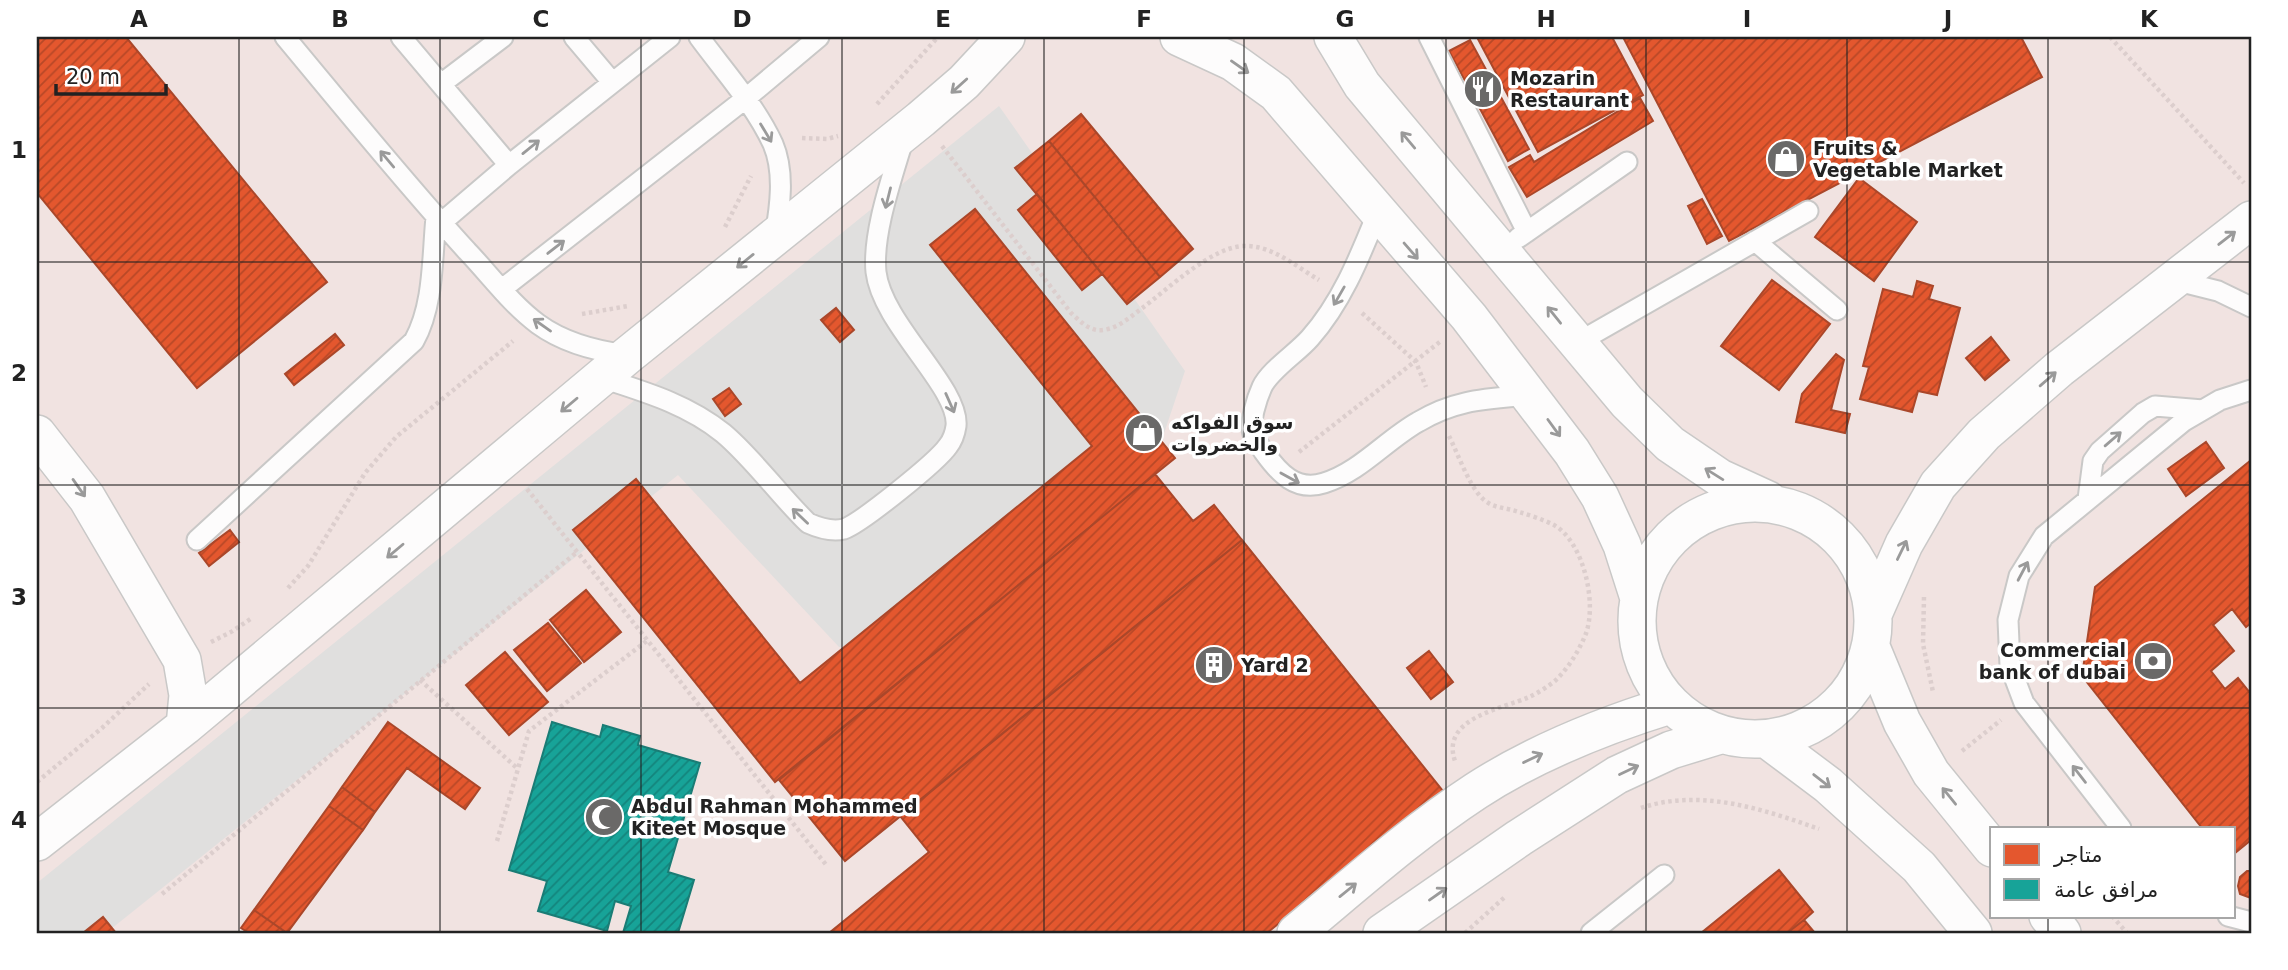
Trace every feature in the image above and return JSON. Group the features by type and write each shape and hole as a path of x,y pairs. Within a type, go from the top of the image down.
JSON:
{"street":[{"path":"37,842 185,726 615,367 905,132 964,82 1006,37"},
{"path":"1179,37 1233,62 1276,93 1469,317 1530,395 1572,452 1600,497 1622,545 1638,595 1637,635 1647,673 1670,705 1720,735"},
{"path":"1333,37 1363,85 1513,242 1577,343 1627,402 1670,444 1720,478 1813,516 1843,541 1864,574 1872,629 1902,722 1931,774 1990,846"},
{"path":"1382,933 1519,838 1617,775 1671,750 1720,735 1768,740 1803,730 1834,710 1858,681 1872,629 1904,544 1938,485 1984,434 2059,369 2251,220"},
{"path":"37,434 87,498 182,660 188,695 185,726"},
{"path":"1638,595 1657,554 1689,522 1730,504 1776,503"},
{"path":"1296,933 1422,830 1476,791 1523,763 1571,740 1620,720 1670,705"},
{"path":"1768,740 1828,785 1919,867 1973,933"},
{"path":"2050,918 2062,933"}],"lane":[{"path":"285,37 439,220 537,324 564,339 595,351 615,367 725,435 808,523 824,530 843,529 859,521 939,457 951,443 956,426 954,408 883,300 876,274 876,245 905,132"},
{"path":"401,37 509,165"},
{"path":"441,84 503,37"},
{"path":"574,37 612,82"},
{"path":"197,540 414,341 427,309 439,220 670,37"},
{"path":"699,37 745,99 773,145 781,200 775,236"},
{"path":"502,289 745,99 819,37"},
{"path":"1429,37 1513,242 1627,162"},
{"path":"1577,343 1808,211"},
{"path":"1378,212 1357,262 1328,314 1311,338 1263,384 1255,407 1252,434 1276,469 1284,478 1304,486 1324,483 1351,469 1416,423 1437,412 1467,401 1530,395"},
{"path":"1755,241 1837,310"},
{"path":"2174,280 2218,291 2251,307"},
{"path":"2119,827 2024,703 2010,666 2008,620 2019,576 2044,536 2184,421 2220,400 2251,390"},
{"path":"2088,499 2093,461 2100,451 2143,413 2155,406 2203,410"},
{"path":"1591,933 1664,875"}],"path":[{"path":"876,105 938,37"},
{"path":"2110,37 2251,191"},
{"path":"722,234 763,155 773,145 790,138 828,139 842,134"},
{"path":"284,593 308,566 365,473 396,437 537,324 554,318 596,313 634,304"},
{"path":"1276,469 1416,362 1469,317"},
{"path":"504,460 827,866"},
{"path":"162,894 578,552"},
{"path":"37,782 102,728 144,688 182,660 255,616"},
{"path":"497,841 529,731 648,640"},
{"path":"420,680 518,769"},
{"path":"1634,810 1688,801 1728,802 1768,811 1824,831"},
{"path":"1465,933 1512,890"},
{"path":"2114,918 2127,933"}],"shaded area":[{"name":"سوق الفواكه والخضروات","path":"37,37 2251,37 2251,933 37,933"},
{"path":"999,106 1185,371 1151,472 964,632 839,647 678,475 106,933 37,933 37,883"}],"building: متاجر":[{"path":"37,37 126,37 327,282 197,388 37,193"},
{"path":"1612,37 1643,95 1538,152 1478,39"},
{"name":"Fruits & Vegetable Market","path":"1623,37 2021,37 2042,77 1729,241"},
{"path":"1470,40 1529,149 1508,161 1449,51"},
{"path":"1640,98 1653,121 1527,197 1509,167 1530,155 1534,162"},
{"path":"1081,114 1193,249 1160,277 1049,141"},
{"path":"1049,141 1160,277 1127,304 1015,168"},
{"path":"1859,178 1917,222 1874,281 1815,237"},
{"path":"1037,194 1102,274 1082,290 1018,210"},
{"path":"1702,199 1722,236 1707,244 1688,206"},
{"path":"975,209 1175,458 775,782 573,530 636,479 800,683 1092,446 930,245"},
{"path":"1772,280 1830,324 1779,390 1721,346"},
{"path":"1917,281 1933,286 1929,299 1960,308 1937,395 1918,391 1912,412 1860,399 1869,367 1863,366 1883,289 1913,297"},
{"path":"836,308 854,330 840,342 821,320"},
{"path":"335,334 344,345 294,385 285,374"},
{"path":"1991,337 2009,360 1985,380 1966,358"},
{"path":"1836,354 1844,360 1831,410 1850,414 1845,433 1796,422 1802,394"},
{"path":"729,388 741,404 725,416 713,399"},
{"path":"2206,442 2224,468 2186,496 2168,469"},
{"name":"Commercial bank of dubai","path":"2251,460 2251,623 2246,627 2232,609 2213,625 2234,651 2211,671 2225,689 2238,678 2251,694 2251,840 2236,852 2236,827 2201,827 2082,676 2095,587"},
{"path":"1155,474 1193,521 1214,505 1242,540 845,861 779,780"},
{"path":"230,530 239,542 209,566 199,553"},
{"name":"Yard 2","path":"1242,540 1443,791 1267,933 829,933 929,852 900,816"},
{"path":"586,590 621,632 584,662 550,620"},
{"path":"548,623 581,663 547,691 514,650"},
{"path":"1429,651 1453,682 1431,699 1407,668"},
{"path":"505,652 548,702 509,735 466,685"},
{"path":"388,722 480,788 465,809 407,768 375,812 342,787"},
{"path":"342,787 375,812 363,830 329,806"},
{"path":"329,806 363,830 287,933 254,910"},
{"path":"1779,870 1813,912 1804,920 1787,933 1701,933"},
{"path":"2251,871 2251,898 2240,894 2238,886 2240,877"},
{"path":"254,910 287,933 249,933 241,928"},
{"path":"103,917 116,933 83,933"},
{"path":"1804,920 1815,933 1787,933"}],"building: مرافق عامة":[{"name":"Abdul Rahman Mohammed Kiteet Mosque","path":"552,722 600,737 603,725 640,736 638,745 700,763 668,872 694,880 678,933 623,933 631,906 615,901 607,931 538,911 547,881 509,870"}],"place":[{"name":"Mozarin Restaurant","path":"1483,89"},
{"name":"Fruits & Vegetable Market","path":"1786,159"},
{"name":"سوق الفواكه والخضروات","path":"1144,433"},
{"name":"Commercial bank of dubai","path":"2153,661"},
{"name":"Yard 2","path":"1214,665"},
{"name":"Abdul Rahman Mohammed Kiteet Mosque","path":"604,817"}]}
